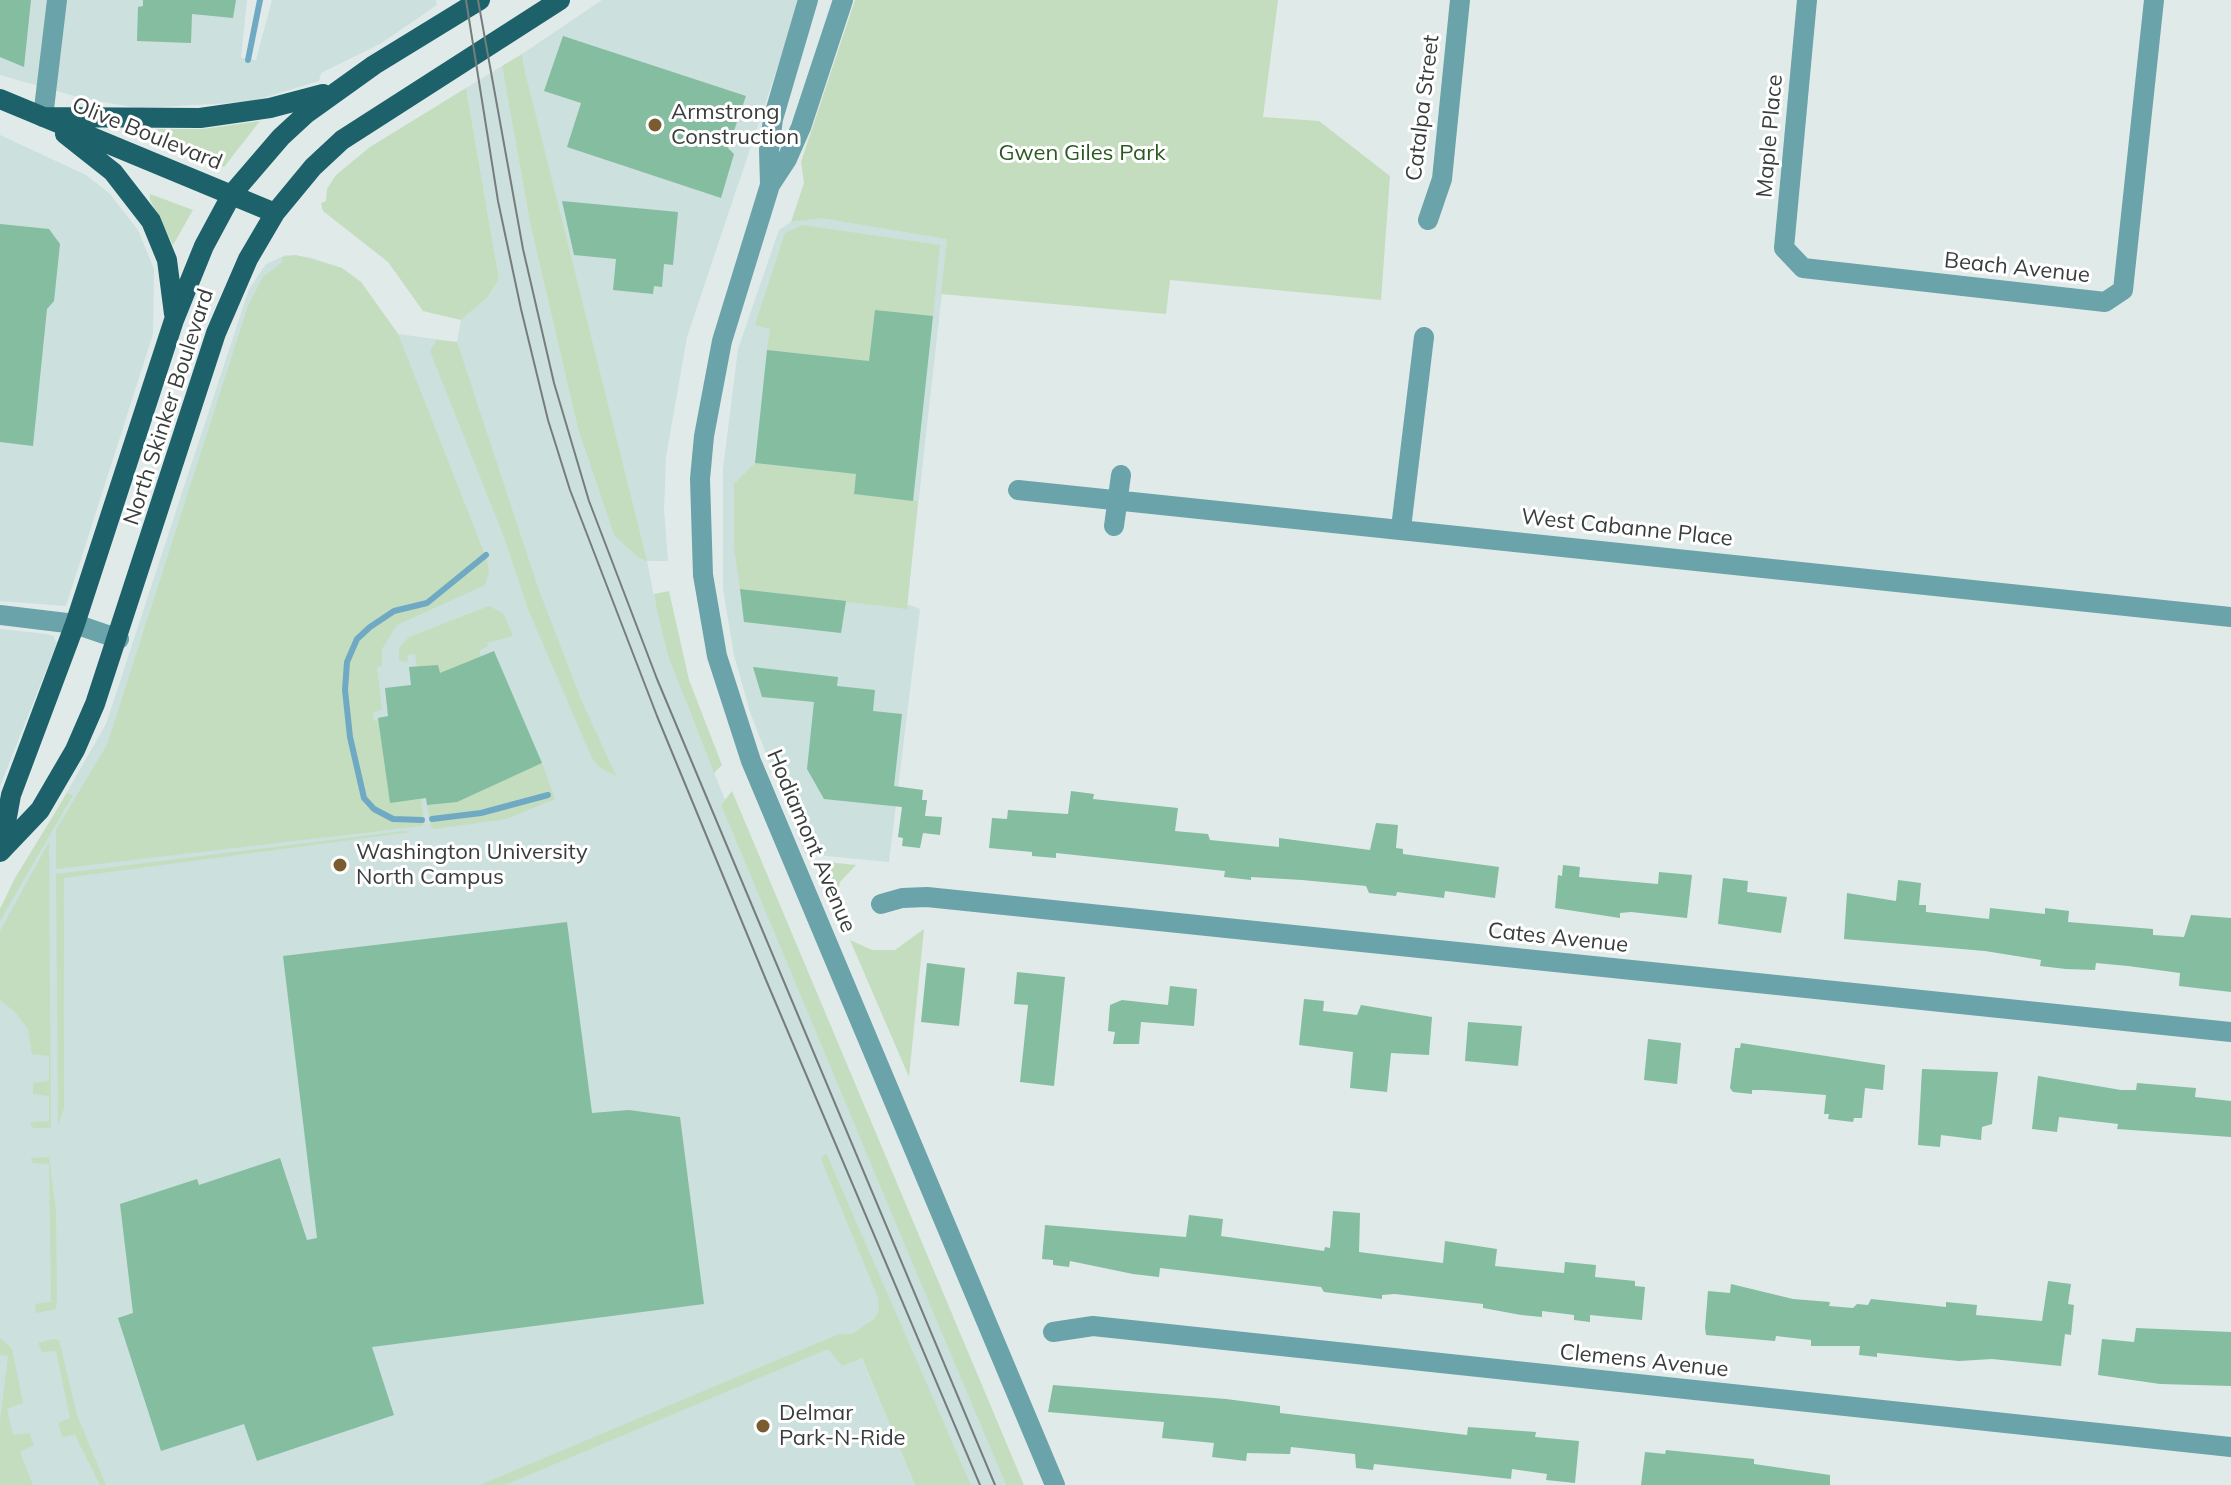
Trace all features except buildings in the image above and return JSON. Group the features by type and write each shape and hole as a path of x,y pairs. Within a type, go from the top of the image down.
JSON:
{"main road":[{"name":"North Skinker Boulevard","path":"0,851 11,795 75,624 174,320 204,246 232,194 281,137 339,89 480,0"},
{"name":"North Skinker Boulevard","path":"0,851 40,810 63,771 95,704 119,639 216,333 248,259 275,213 313,167 342,140 560,0"},
{"path":"43,117 200,118 270,108 339,89"},
{"name":"Olive Boulevard","path":"0,99 275,213"},
{"path":"43,117 113,172 146,212 167,260 174,320"}],"street":[{"path":"43,117 57,0"},
{"name":"Hodiamont Avenue","path":"808,0 773,119 770,185 722,341 704,436 700,479 703,570 717,656 751,761 1055,1485"},
{"name":"Hodiamont Avenue","path":"770,185 787,159 801,127 843,0"},
{"name":"Catalpa Street","path":"1428,220 1442,179 1460,0"},
{"name":"Maple Place","path":"1803,268 1784,248 1807,0"},
{"name":"Beach Avenue","path":"1803,268 2105,302 2123,290 2154,0"},
{"path":"1401,528 1424,337"},
{"path":"1114,526 1121,475"},
{"name":"West Cabanne Place","path":"1018,490 2231,617"},
{"path":"0,615 75,624 119,639"},
{"name":"Cates Avenue","path":"881,904 902,898 927,897 2231,1032"},
{"name":"Clemens Avenue","path":"1053,1332 1093,1326 2231,1447"}],"shaded area":[{"path":"0,0 247,0 241,58 256,60 272,0 436,0 437,5 380,44 321,73 319,81 249,102 139,108 85,99 0,75"},
{"name":"Washington University North Campus","path":"602,0 800,0 687,337 666,457 664,509 668,561 647,561 656,606 687,704 725,800 721,805 1006,1485 971,1485 942,1419 877,1295 879,1309 874,1319 852,1335 915,1485 490,1485 849,1334 840,1334 484,1485 0,1485 0,909 106,724 249,289 266,264 286,255 309,257 342,268 361,282 398,334 457,342 461,320 487,298 499,279 466,88 502,66 530,223 578,429 614,535 522,54"},
{"path":"0,135 86,175 109,193 138,230 154,269 153,334 66,606 0,601"},
{"path":"823,217 948,239 907,604 920,609 889,862 805,854 750,712 734,655 723,589 723,469 738,349 779,230 791,222"},
{"path":"0,629 47,634 53,636 57,643 0,786"}],"green space":[{"name":"Gwen Giles Park","path":"855,0 1278,0 1263,117 1319,121 1390,176 1381,300 1170,280 1166,314 941,294 947,239 822,218 791,222 804,183 801,162"},
{"path":"522,54 647,561 638,557 614,535 578,429 530,223 502,66"},
{"path":"466,88 499,279 487,298 461,320 423,311 388,262 323,211 321,203 326,201 327,189 336,175 370,147"},
{"path":"260,121 224,167 149,136 150,129 203,129"},
{"path":"150,194 193,210 173,245 150,200"},
{"path":"802,225 940,245 933,316 875,310 869,361 767,350 770,329 755,325 785,233"},
{"path":"296,255 342,268 361,282 398,334 487,560 489,573 485,585 397,625 382,649 382,666 377,667 382,710 373,712 374,721 379,720 390,802 421,799 424,823 422,826 56,869 56,830 107,745 248,306 263,277 283,262 282,257"},
{"path":"437,340 457,342 537,585 580,697 616,776 599,767 592,758 528,609 504,537 430,351"},
{"path":"755,463 856,474 854,494 918,501 907,609 740,589 734,547 734,484"},
{"path":"669,591 689,680 722,765 714,773 668,655 654,594"},
{"path":"489,606 503,613 513,636 487,643 488,646 479,651 481,656 443,697 438,665 417,667 415,654 407,655 408,662 399,661 399,648 409,637"},
{"path":"542,763 555,799 506,819 434,829 431,826 427,805 457,801"},
{"path":"732,791 1024,1485 1006,1485 912,1262 721,805"},
{"path":"67,793 73,795 0,921 0,909 15,878"},
{"path":"411,832 64,878 64,1108 58,1125 56,874"},
{"path":"49,842 51,1128 33,1128 30,1124 33,1122 49,1121 49,1096 33,1094 33,1083 49,1081 49,1056 32,1054 28,1029 14,1011 0,1000 0,931"},
{"path":"817,861 856,865 840,882 835,903"},
{"path":"924,929 909,1077 850,940 872,950 895,950"},
{"path":"826,1153 971,1485 915,1485 862,1358 842,1366 828,1349 505,1485 480,1485 839,1334 852,1334 874,1319 879,1309 877,1295 821,1159"},
{"path":"49,1157 56,1211 56,1309 36,1313 35,1304 51,1302 49,1164 33,1163 31,1158"},
{"path":"0,1338 12,1349 23,1403 7,1409 13,1435 29,1433 34,1445 20,1452 33,1485 0,1485 0,1421 8,1356 0,1355"},
{"path":"59,1340 77,1415 106,1485 100,1485 75,1435 62,1437 58,1423 70,1418 56,1351 42,1352 38,1343"}],"waterway":[{"path":"248,60 260,0"},
{"path":"422,820 393,819 374,809 364,798 350,737 345,690 347,662 357,639 370,627 394,611 427,603 486,555"},
{"path":"432,819 481,813 548,795"}],"tram line":[{"path":"466,0 498,201 548,420 570,490 657,716 980,1485"},
{"path":"478,0 523,249 554,383 589,501 657,679 995,1485"}],"place":[{"name":"Armstrong Construction","path":"655,125"},
{"name":"Washington University North Campus","path":"340,865"},
{"name":"Delmar Park-N-Ride","path":"763,1426"}]}
